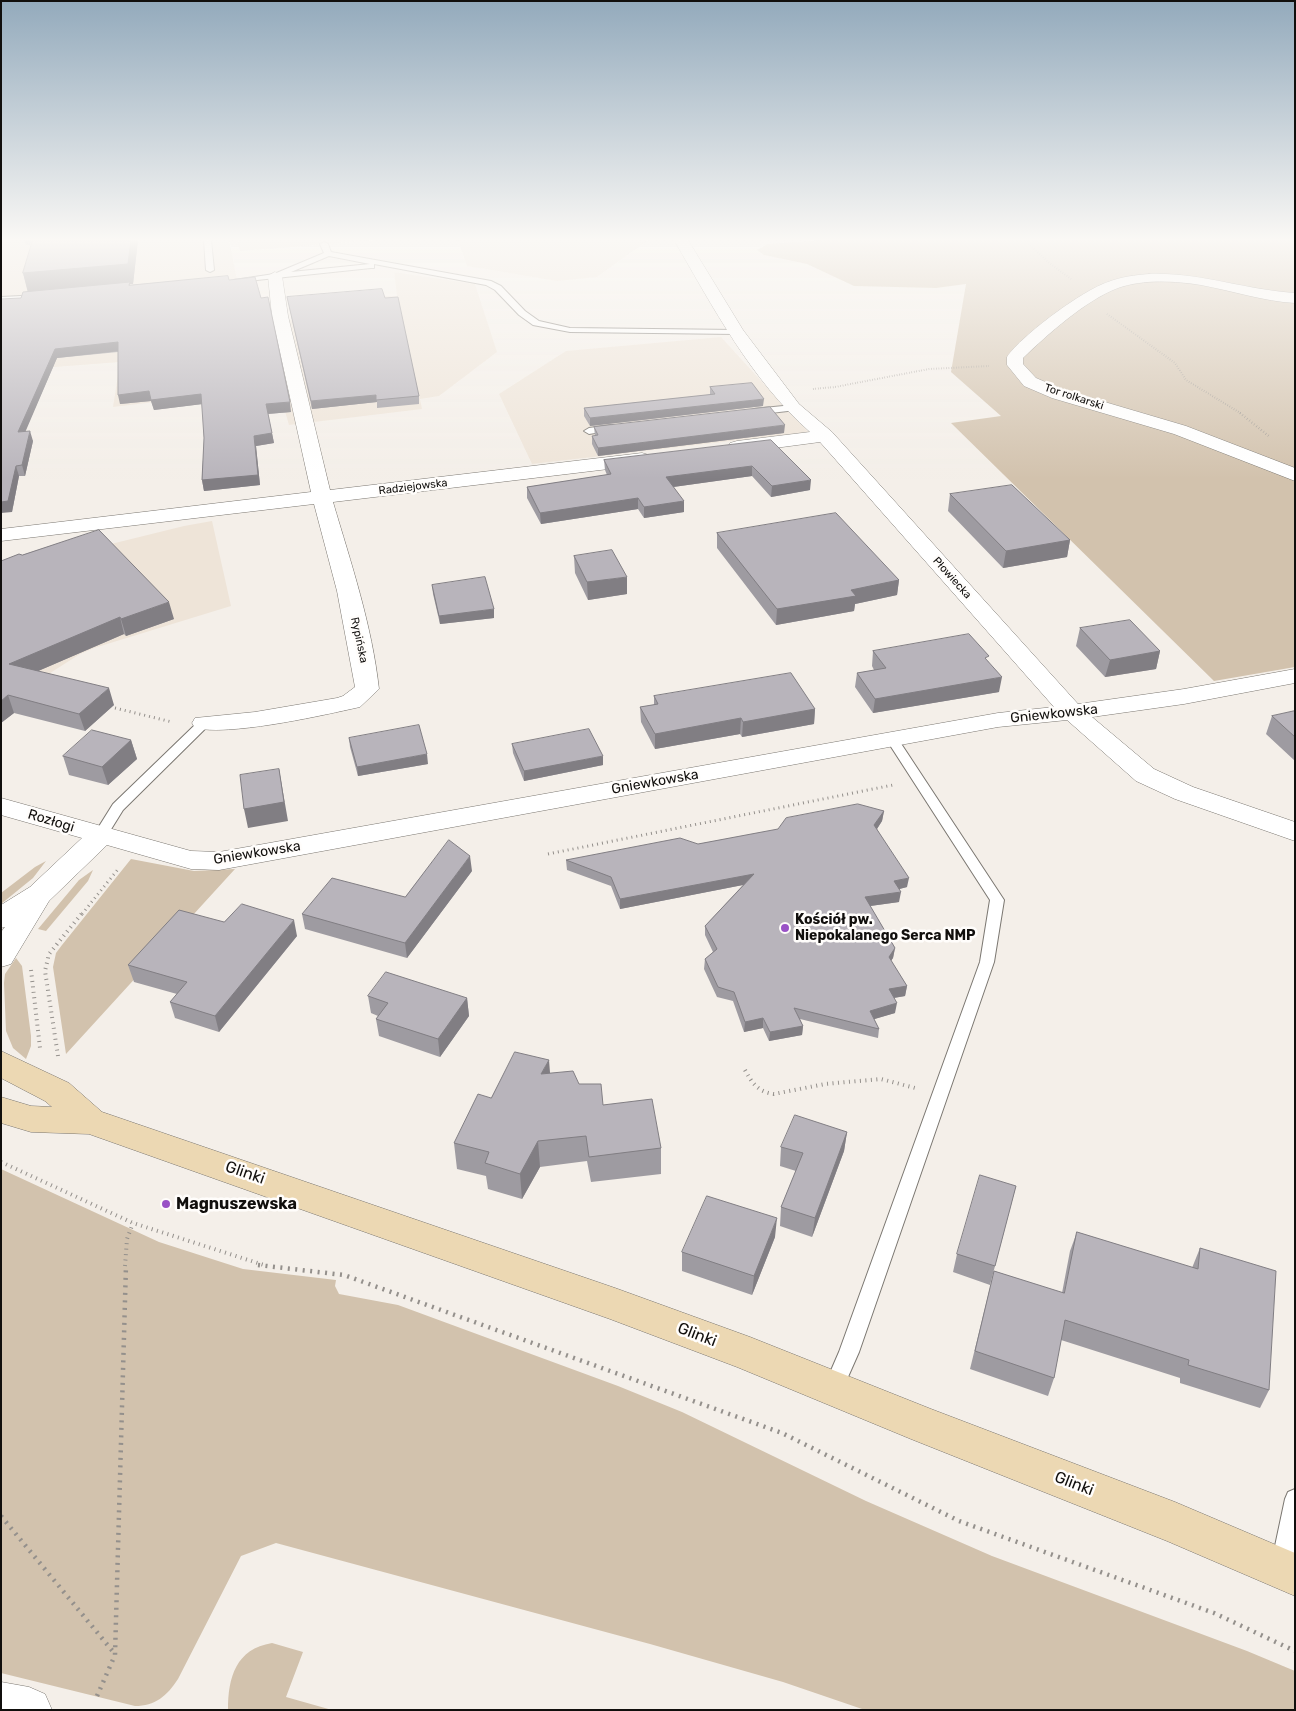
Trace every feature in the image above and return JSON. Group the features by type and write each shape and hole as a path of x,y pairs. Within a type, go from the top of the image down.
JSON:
{"street":[{"name":"Rypińska","path":"204,723 255,719 337,705 351,702 367,690 365,669 348,591 322,498 281,320"},
{"name":"Płowiecka","path":"729,320 794,408 825,436 1073,713 1121,756 1145,774 1184,793 1295,832"},
{"path":"1015,364 1015,357 1024,348 1062,320"},
{"name":"Tor rolkarski","path":"1015,364 1030,382 1058,394 1180,430 1295,475"},
{"path":"716,449 825,436"},
{"name":"Radziejowska","path":"1,535 657,457"},
{"name":"Gniewkowska","path":"100,836 191,860 237,859 998,720 1073,713 1223,691 1295,676"},
{"name":"Rozłogi","path":"1,806 100,836"},
{"path":"1,918 40,894 100,836"},
{"path":"1,957 40,894"},
{"name":"Glinki","path":"10,1068 57,1092 90,1121"},
{"name":"Glinki","path":"1,1110 31,1119 90,1121 615,1304 750,1354 833,1389 1175,1524 1288,1572"},
{"path":"1,1705 29,1710"}],"lane":[{"path":"532,320 536,323 570,330 736,332"},
{"path":"745,413 794,408"},
{"path":"589,430 618,427"},
{"path":"100,836 118,807 204,723"},
{"path":"833,1389 849,1352 987,962 997,900 920,779 892,739"},
{"path":"1288,1572 1295,1499"}],"path":[{"path":"1115,320 1175,363 1181,375 1191,385 1241,414 1276,442"},
{"path":"781,392 835,387 929,369 1015,364"},
{"path":"114,708 185,726 204,723"},
{"path":"548,854 920,779"},
{"path":"58,1058 44,971 49,954 135,845"},
{"path":"10,1068 40,1048 30,969 32,962"},
{"path":"745,1070 752,1084 766,1093 774,1094 825,1084 881,1079 939,1095"},
{"path":"1,1162 133,1223 259,1265 344,1275 782,1433 959,1521 1214,1613 1295,1651"},
{"path":"97,1696 115,1655 126,1247 133,1223"},
{"path":"1,1516 115,1655"}],"shaded area":[{"path":"292,320 487,320 497,352 439,396 420,399 422,409 289,425 278,387 113,407 120,362 3,371 9,348"},
{"path":"960,320 1295,320 1295,667 1214,681 951,423 1001,416 951,372"},
{"path":"721,337 808,432 532,464 499,394 566,351"},
{"path":"212,521 231,606 94,648 80,654 14,696 107,545"},
{"path":"131,859 194,871 235,869 66,1054 53,967 56,953"},
{"path":"46,861 33,878 1,904 1,893"},
{"path":"93,870 88,881 46,931 38,929 79,880"},
{"path":"16,958 22,966 31,1036 31,1046 26,1059 13,1048 6,1031 5,974"},
{"path":"1,1169 159,1242 243,1269 336,1280 335,1286 339,1294 398,1305 618,1386 682,1412 866,1501 992,1556 1247,1651 1295,1671 1295,1710 865,1710 783,1682 650,1644 276,1543 241,1556 178,1679 165,1695 154,1702 135,1706 1,1673"},
{"path":"272,1643 303,1652 286,1697 332,1710 228,1710 230,1686 236,1666 250,1651"}],"building":[{"path":"1,320 273,320 290,402 266,404 272,433 254,436 258,475 202,480 204,438 201,394 151,400 149,391 118,395 118,342 55,349 18,432 30,431 22,465 16,466 8,501 1,502"},
{"path":"292,320 403,320 419,396 376,400 376,395 311,401"},
{"path":"752,383 764,399 590,418 584,408 715,394 710,387"},
{"path":"770,407 785,425 598,448 592,436 598,435 594,427"},
{"path":"771,440 811,480 772,486 752,466 666,477 684,501 644,507 638,498 540,513 527,487 611,474 604,460"},
{"path":"1012,485 1070,540 1006,551 950,494"},
{"path":"836,513 899,580 851,590 856,596 777,609 717,533"},
{"path":"99,530 169,602 121,619 120,617 9,664 109,688 79,714 8,695 1,701 1,561"},
{"path":"612,550 627,577 587,582 574,556"},
{"path":"485,577 494,609 439,616 432,585"},
{"path":"1130,620 1160,651 1110,660 1080,628"},
{"path":"969,634 989,656 985,658 1002,677 875,699 857,673 886,668 873,651"},
{"path":"791,673 815,709 743,722 741,718 655,734 640,707 658,704 654,696"},
{"path":"1295,711 1295,737 1272,716"},
{"path":"419,725 427,754 357,767 349,738"},
{"path":"589,729 603,756 524,771 512,744"},
{"path":"92,730 131,740 102,767 63,756"},
{"path":"279,769 284,802 244,809 240,775"},
{"name":"Kościół pw. Niepokalanego Serca NMP","path":"858,804 884,811 874,825 909,878 894,881 901,892 865,897 895,948 889,957 907,986 889,989 897,1003 870,1011 879,1029 794,1008 803,1026 770,1032 763,1018 745,1022 734,992 718,987 705,959 717,949 705,926 754,874 620,899 611,877 566,860 680,838 698,844 778,829 786,818"},
{"path":"449,840 470,856 405,943 302,914 332,878 405,897"},
{"path":"242,904 294,920 215,1016 170,1002 187,982 128,965 179,910 224,922"},
{"path":"386,972 467,998 438,1039 376,1019 388,1003 368,996"},
{"path":"515,1052 549,1060 541,1074 573,1071 579,1084 601,1084 603,1105 652,1099 661,1148 589,1157 586,1136 538,1141 520,1174 485,1163 489,1152 454,1143 478,1094 491,1098"},
{"path":"795,1115 847,1132 815,1218 781,1207 803,1153 781,1147"},
{"path":"980,1175 1016,1186 995,1266 957,1254"},
{"path":"707,1196 777,1218 754,1276 682,1252"},
{"path":"1077,1232 1198,1269 1200,1248 1276,1271 1269,1390 1188,1365 1189,1360 1065,1320 1054,1378 975,1351 994,1271 1064,1293"}],"place":[{"name":"Kościół pw. Niepokalanego Serca NMP","path":"785,928"},
{"name":"Magnuszewska","path":"166,1204"}]}
